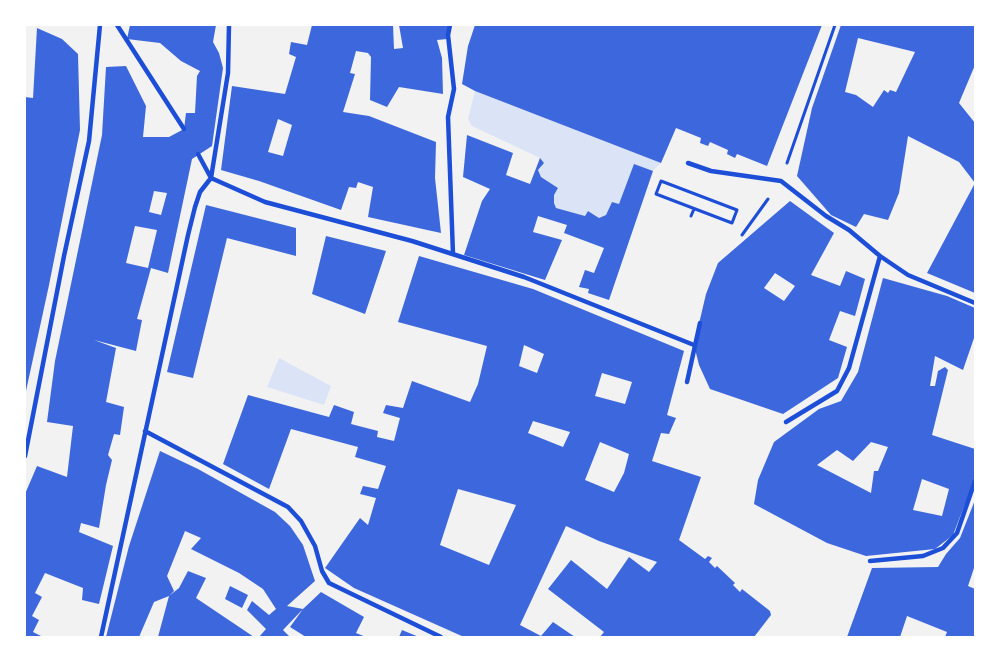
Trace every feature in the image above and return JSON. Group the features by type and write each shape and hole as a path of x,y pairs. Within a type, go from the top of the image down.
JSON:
{"street":[{"path":"25,456 64,256 89,141 100,25"},
{"path":"117,25 184,129"},
{"path":"101,637 194,207 200,192 211,178 228,73 229,25"},
{"path":"450,25 448,35 454,89 448,117 453,254"},
{"path":"198,154 211,178 265,202 412,241 524,277 694,345"},
{"path":"688,163 711,170 781,181 908,275 975,303"},
{"path":"786,422 837,391 849,368 880,256"},
{"path":"688,382 694,345 700,324"},
{"path":"145,431 288,507 301,521 315,546 322,571 329,583 438,636"},
{"path":"870,561 923,556 943,548 957,533 975,481"}],"path":[{"path":"742,235 781,181 835,25"},
{"path":"661,181 737,210 732,223 694,209 656,194 661,181"},
{"path":"691,216 694,209"}],"shaded area":[{"path":"475,91 661,163 619,204 612,202 606,215 599,218 588,211 585,216 556,208 554,195 558,188 541,177 538,170 544,163 538,157 472,126 468,119"},
{"path":"279,358 331,386 324,405 267,387"}],"building":[{"path":"130,25 216,25 213,42 219,53 223,68 212,146 192,159 168,273 151,268 137,319 142,320 136,351 94,340 116,348 106,402 124,407 120,435 114,434 108,455 112,460 99,528 81,523 79,532 113,546 99,604 82,600 83,588 45,573 35,593 42,597 32,616 39,620 33,632 43,637 25,637 25,494 37,466 67,477 73,426 47,422 55,361 102,135 106,67 126,66 146,106 143,137 169,137 184,129 186,113 195,113 197,76 200,71 181,61 160,43 127,39","holes":["154,191 167,193 161,215 149,212","135,226 157,230 148,268 126,263"]},
{"path":"312,25 393,25 394,49 403,48 399,25 450,25 447,39 437,40 442,58 443,94 399,87 387,107 370,100 371,57 368,53 356,51 350,73 355,74 343,112 369,116 436,142 435,178 441,233 368,217 373,187 358,182 356,188 349,187 341,210 259,181 221,170 232,86 285,94 296,57 289,54 291,42 307,45","holes":["278,119 292,125 283,156 268,152"]},
{"path":"475,25 822,25 767,166 737,154 735,158 727,154 728,150 710,142 708,146 700,143 701,138 676,128 661,163 475,91 462,84 468,46"},
{"path":"841,25 975,25 975,65 959,103 975,123 975,183 959,162 908,136 899,193 888,220 864,214 856,227 831,215 797,176 812,108","holes":["858,38 915,52 896,92 890,90 888,93 884,90 873,107 856,95 845,92"]},
{"path":"37,28 62,39 78,54 80,130 26,391 25,97 33,98"},
{"path":"467,135 513,153 506,175 530,184 540,158 544,163 538,170 541,177 558,188 554,195 556,208 585,216 588,211 599,218 606,215 612,202 619,204 634,164 653,171 609,300 588,293 589,289 579,287 585,270 594,273 604,248 564,233 567,225 538,216 533,232 562,240 545,280 464,255 482,201 490,189 463,177"},
{"path":"975,183 975,293 927,273"},
{"path":"790,201 834,233 811,275 840,286 846,271 865,279 855,316 840,311 829,340 847,347 838,378 783,414 710,389 699,365 694,345 706,294 718,263","holes":["775,273 795,286 784,301 764,288"]},
{"path":"206,205 296,228 296,256 227,238 193,378 167,372"},
{"path":"326,236 386,251 365,314 312,294"},
{"path":"419,256 533,289 684,351 667,415 676,418 669,434 661,433 652,461 701,477 679,540 705,559 708,556 712,558 709,562 715,568 717,566 735,583 733,585 740,592 742,589 770,611 771,615 754,637 600,637 604,632 548,589 571,560 607,589 629,557 649,572 657,562 599,541 566,526 520,625 541,636 553,622 575,637 464,637 354,588 325,568 360,518 368,525 376,498 360,494 363,486 378,489 386,466 355,457 358,447 291,429 269,489 223,464 248,395 329,417 334,405 354,412 351,424 378,431 377,437 394,441 400,418 383,413 386,405 403,408 412,381 470,402 478,384 487,346 398,322","holes":["524,345 544,354 537,373 519,366","602,373 632,382 625,404 595,396","533,421 570,432 563,447 528,433","600,442 629,454 624,473 614,492 585,480","458,489 516,505 489,565 440,545"]},
{"path":"883,278 947,296 975,308 975,339 963,370 935,356 930,386 935,386 938,371 945,367 948,370 932,435 975,449 975,478 953,535 935,549 866,556 827,543 754,504 758,480 774,442 819,409 841,401 858,372","holes":["871,442 888,447 878,471 874,471 871,493 817,465 837,450 853,461","922,479 949,489 942,516 913,510"]},
{"path":"160,451 198,469 275,512 290,526 303,545 315,581 287,606 303,609 283,630 290,637 259,637 266,629 247,610 252,601 269,615 276,609 263,589 239,573 191,549 201,538 185,531 167,576 174,591 169,596 154,602 139,637 106,637 129,546"},
{"path":"975,500 975,565 968,586 975,589 975,637 945,637 947,632 907,616 900,637 847,637 872,568 938,567 960,538"},
{"path":"188,571 206,578 196,598 254,637 158,637 169,596 179,588"},
{"path":"230,586 248,595 242,608 225,599"},
{"path":"321,592 364,617 356,633 366,637 306,637 290,627 303,609"},
{"path":"402,630 419,637 399,637"}]}
